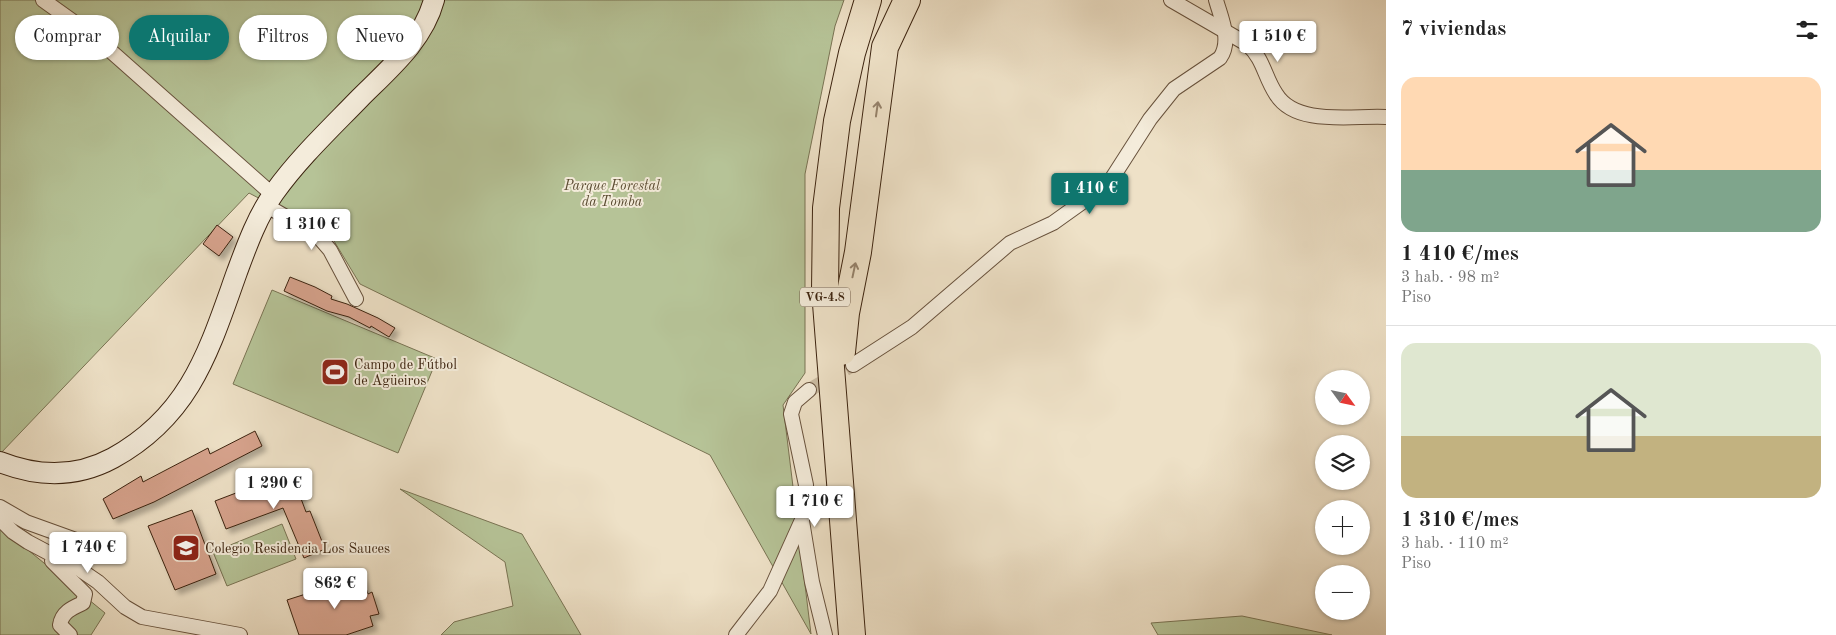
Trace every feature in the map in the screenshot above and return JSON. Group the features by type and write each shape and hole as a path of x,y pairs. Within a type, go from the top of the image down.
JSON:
{"highway":[{"name":"VG-4.8","path":"852,635 825,291 826,208 837,120 852,53 868,0"},
{"path":"850,597 854,540 842,365 844,332 858,252 885,47 906,0"}],"street":[{"path":"43,0 96,38 270,200 317,235 330,250 356,299"},
{"path":"0,462 20,470 41,474 68,473 100,465 129,449 156,427 180,402 198,374 212,342 250,237 270,200 310,149 403,55 424,27 434,0"},
{"path":"1171,0 1258,53 1276,94 1283,102 1295,110 1315,116 1339,118 1386,117"},
{"path":"853,365 912,327 1010,243 1053,224 1109,183 1150,119 1174,89 1220,58 1225,51 1224,32 1216,0"},
{"path":"809,390 795,402 791,414 806,485 802,520 812,582 825,635"},
{"path":"0,507 26,522 76,540 105,542"},
{"path":"0,519 13,532 63,570 85,594 83,602 64,613 61,618 60,625 70,635"},
{"path":"736,635 770,591 802,520"},
{"path":"28,542 79,569 98,582 125,607 142,617 240,635"}],"green space":[{"name":"Parque Forestal da Tomba","path":"0,0 844,0 835,26 805,174 805,373 783,405 811,634 710,455 360,284 331,236 249,193 0,454"},
{"name":"Campo de Fútbol de Agüeiros","path":"272,290 437,359 398,453 233,384"},
{"path":"400,489 522,534 581,635 441,635 454,622 513,606 505,562"},
{"path":"282,524 296,559 227,586 213,552"},
{"path":"0,527 105,613 91,635 0,635"},
{"path":"1242,616 1332,635 1158,635 1151,623"}],"building":[{"path":"217,225 233,237 219,256 203,244"},
{"path":"290,277 315,287 332,296 331,299 378,318 395,328 389,337 371,326 370,328 349,317 327,311 284,291"},
{"path":"255,431 262,446 154,502 113,519 103,499 141,476 143,482 208,448 210,454"},
{"path":"291,472 306,512 310,511 325,549 304,558 283,508 226,529 215,501"},
{"path":"192,510 216,574 175,590 148,526"},
{"path":"362,576 368,594 372,592 379,614 370,616 373,626 346,635 299,635 287,600"}],"tunnel":[{"path":"809,390 853,365"}],"place":[{"name":"Campo de Fútbol de Agüeiros","path":"335,372"},
{"name":"Colegio Residencia Los Sauces","path":"186,548"}]}
